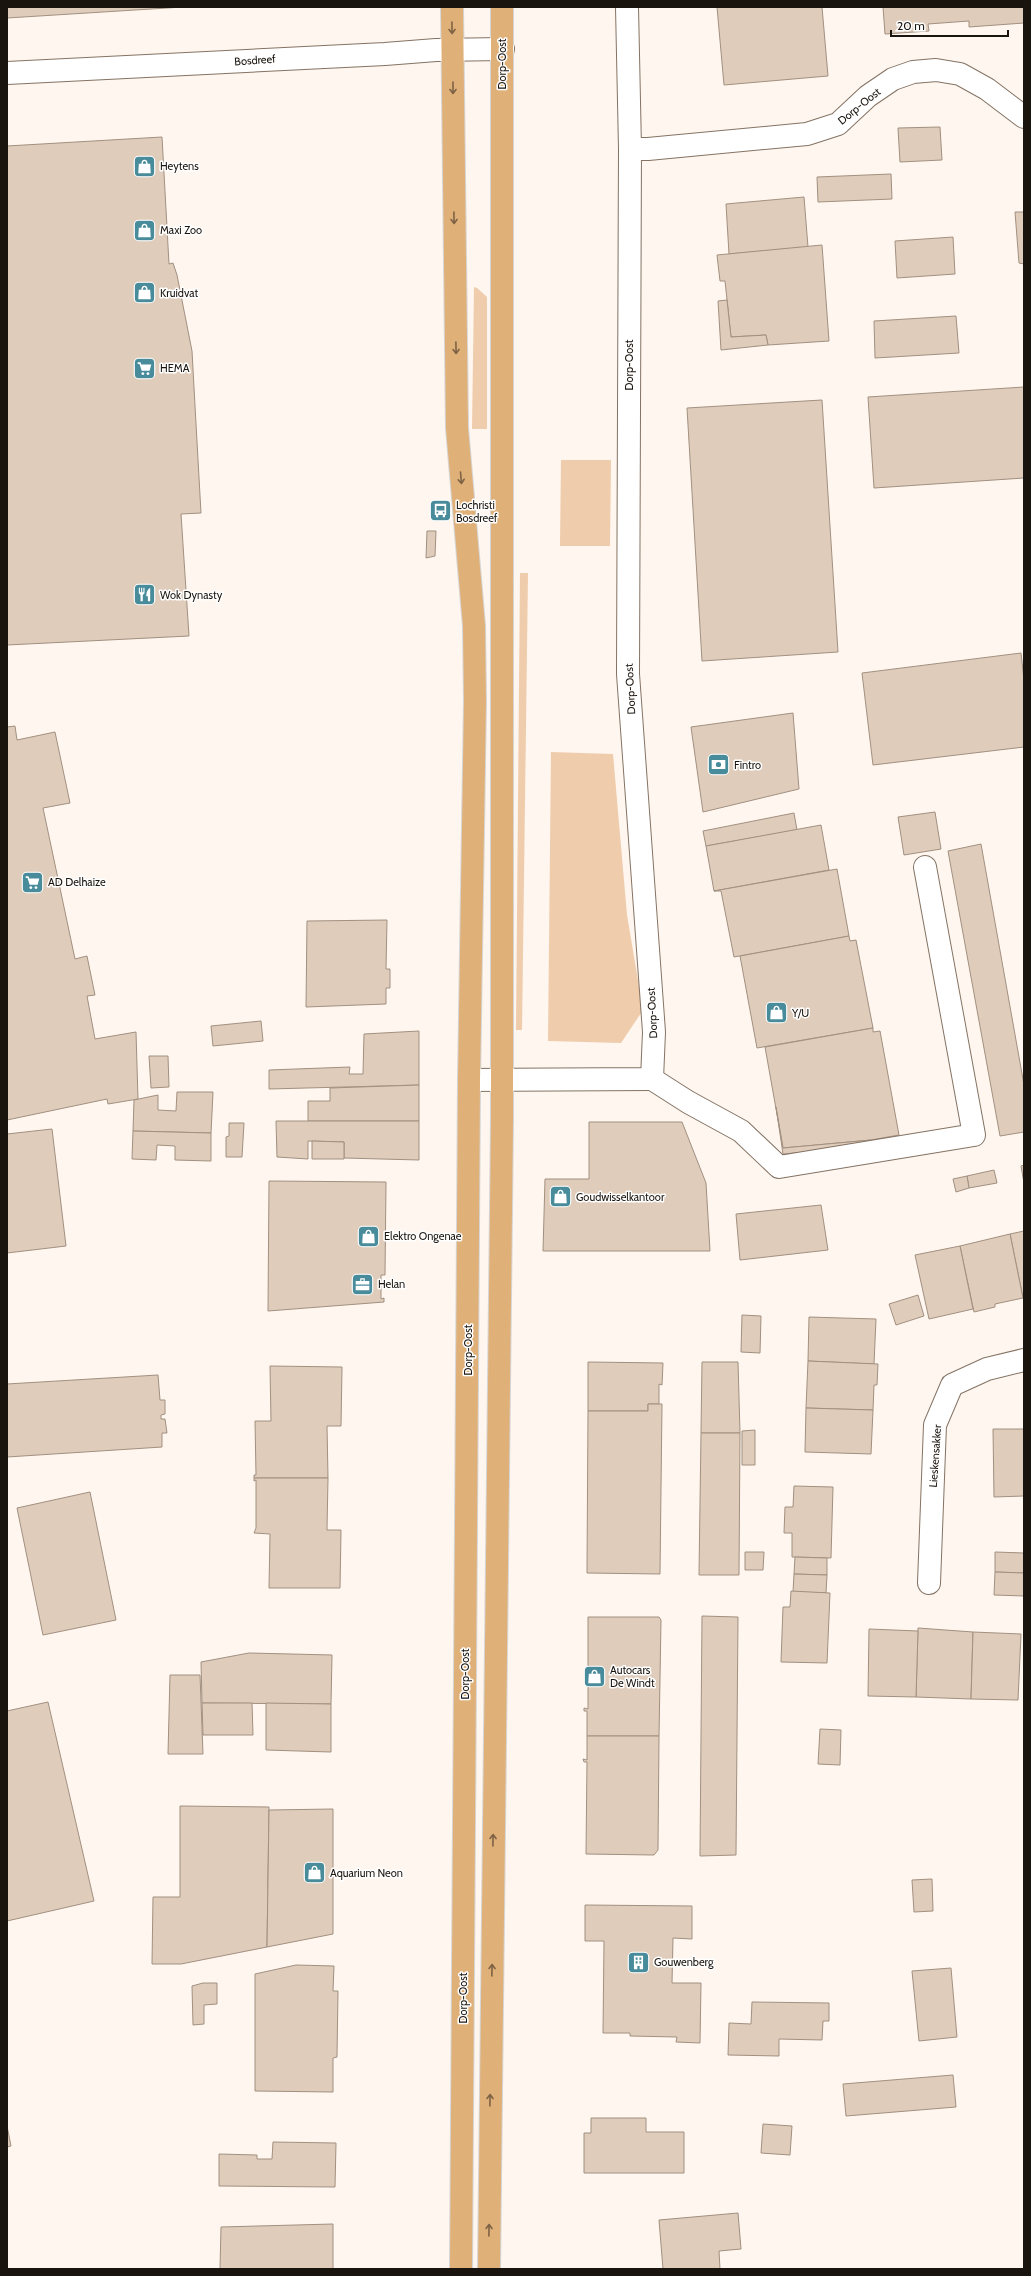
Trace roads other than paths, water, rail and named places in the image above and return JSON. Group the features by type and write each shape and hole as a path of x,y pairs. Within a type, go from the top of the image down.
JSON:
{"main road":[{"name":"Dorp-Oost","path":"452,7 456,428 474,634 475,701 469,1080 461,2269"},
{"name":"Dorp-Oost","path":"489,2269 502,1080 502,7"}],"street":[{"name":"Dorp-Oost","path":"627,7 630,149 628,674 654,1032 652,1079"},
{"name":"Bosdreef","path":"7,74 503,48"},
{"name":"Dorp-Oost","path":"630,149 648,149 807,134 838,124 868,96 893,79 913,72 936,70 960,74 987,89 1024,117"},
{"path":"469,1080 652,1079 688,1102 741,1131 778,1167 974,1135 926,867"},
{"name":"Lieskensakker","path":"929,1583 935,1425 952,1385 987,1369 1024,1360"}],"place":[{"name":"Heytens","path":"145,166"},
{"name":"Maxi Zoo","path":"145,230"},
{"name":"Kruidvat","path":"144,293"},
{"name":"HEMA","path":"144,368"},
{"name":"Lochristi Bosdreef","path":"440,511"},
{"name":"Wok Dynasty","path":"145,595"},
{"name":"Fintro","path":"719,765"},
{"name":"AD Delhaize","path":"33,882"},
{"name":"Y/U","path":"776,1013"},
{"name":"Goudwisselkantoor","path":"561,1197"},
{"name":"Elektro Ongenae","path":"369,1236"},
{"name":"Helan","path":"362,1284"},
{"name":"Autocars De Windt","path":"595,1676"},
{"name":"Aquarium Neon","path":"315,1873"},
{"name":"Gouwenberg","path":"638,1962"}]}
